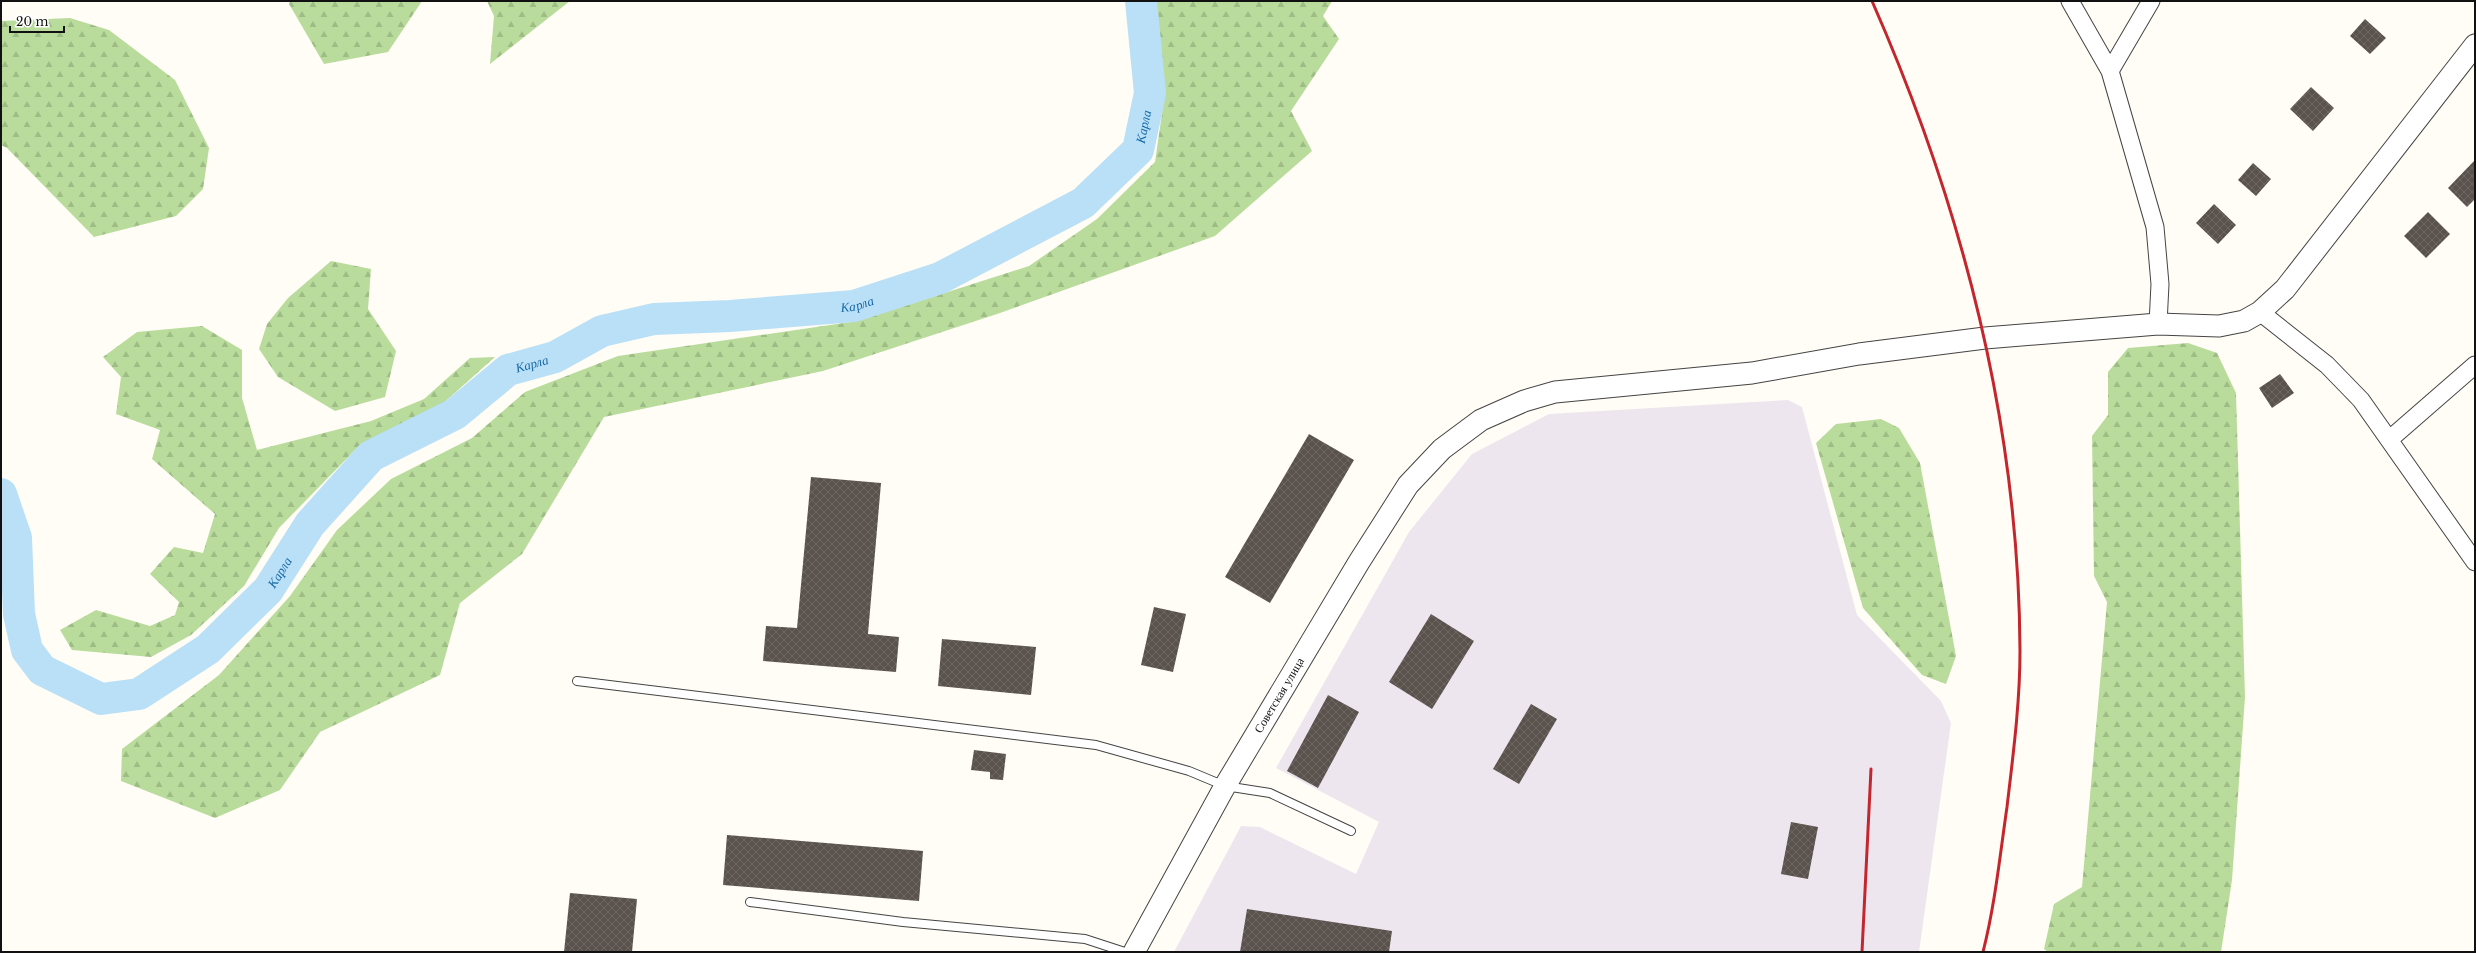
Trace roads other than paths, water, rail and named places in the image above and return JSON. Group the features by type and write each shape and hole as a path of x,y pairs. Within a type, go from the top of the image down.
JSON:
{"street":[{"path":"2070,1 2110,71 2155,227 2160,284 2158,324"},
{"path":"2110,71 2151,1"},
{"name":"Советская улица","path":"1134,952 1225,786 1359,562 1408,485 1442,449 1481,420 1524,401 1555,392 1752,373 1859,354 1985,338 2158,324 2219,326 2244,321 2260,312 2285,289 2475,45"},
{"path":"2260,312 2327,365 2361,400 2390,439 2475,562"},
{"path":"2390,439 2475,365"}],"lane":[{"path":"577,681 1096,745 1189,771 1225,786 1270,793 1351,831"},
{"path":"750,902 904,922 1085,939 1125,952"}],"waterway":[{"name":"Карла","path":"1,494 16,538 19,614 27,650 42,670 101,699 139,694 208,649 268,590 310,524 371,456 455,414 508,370 555,357 602,331 654,319 730,316 854,306 940,278 1083,203 1138,150 1150,93 1141,1"}],"railway":[{"path":"1872,1 1904,79 1933,158 1959,238 1980,318 1997,400 2009,483 2017,566 2020,651 2019,690 2007,807 1994,898 1983,952"},
{"path":"1862,952 1871,769"}]}
